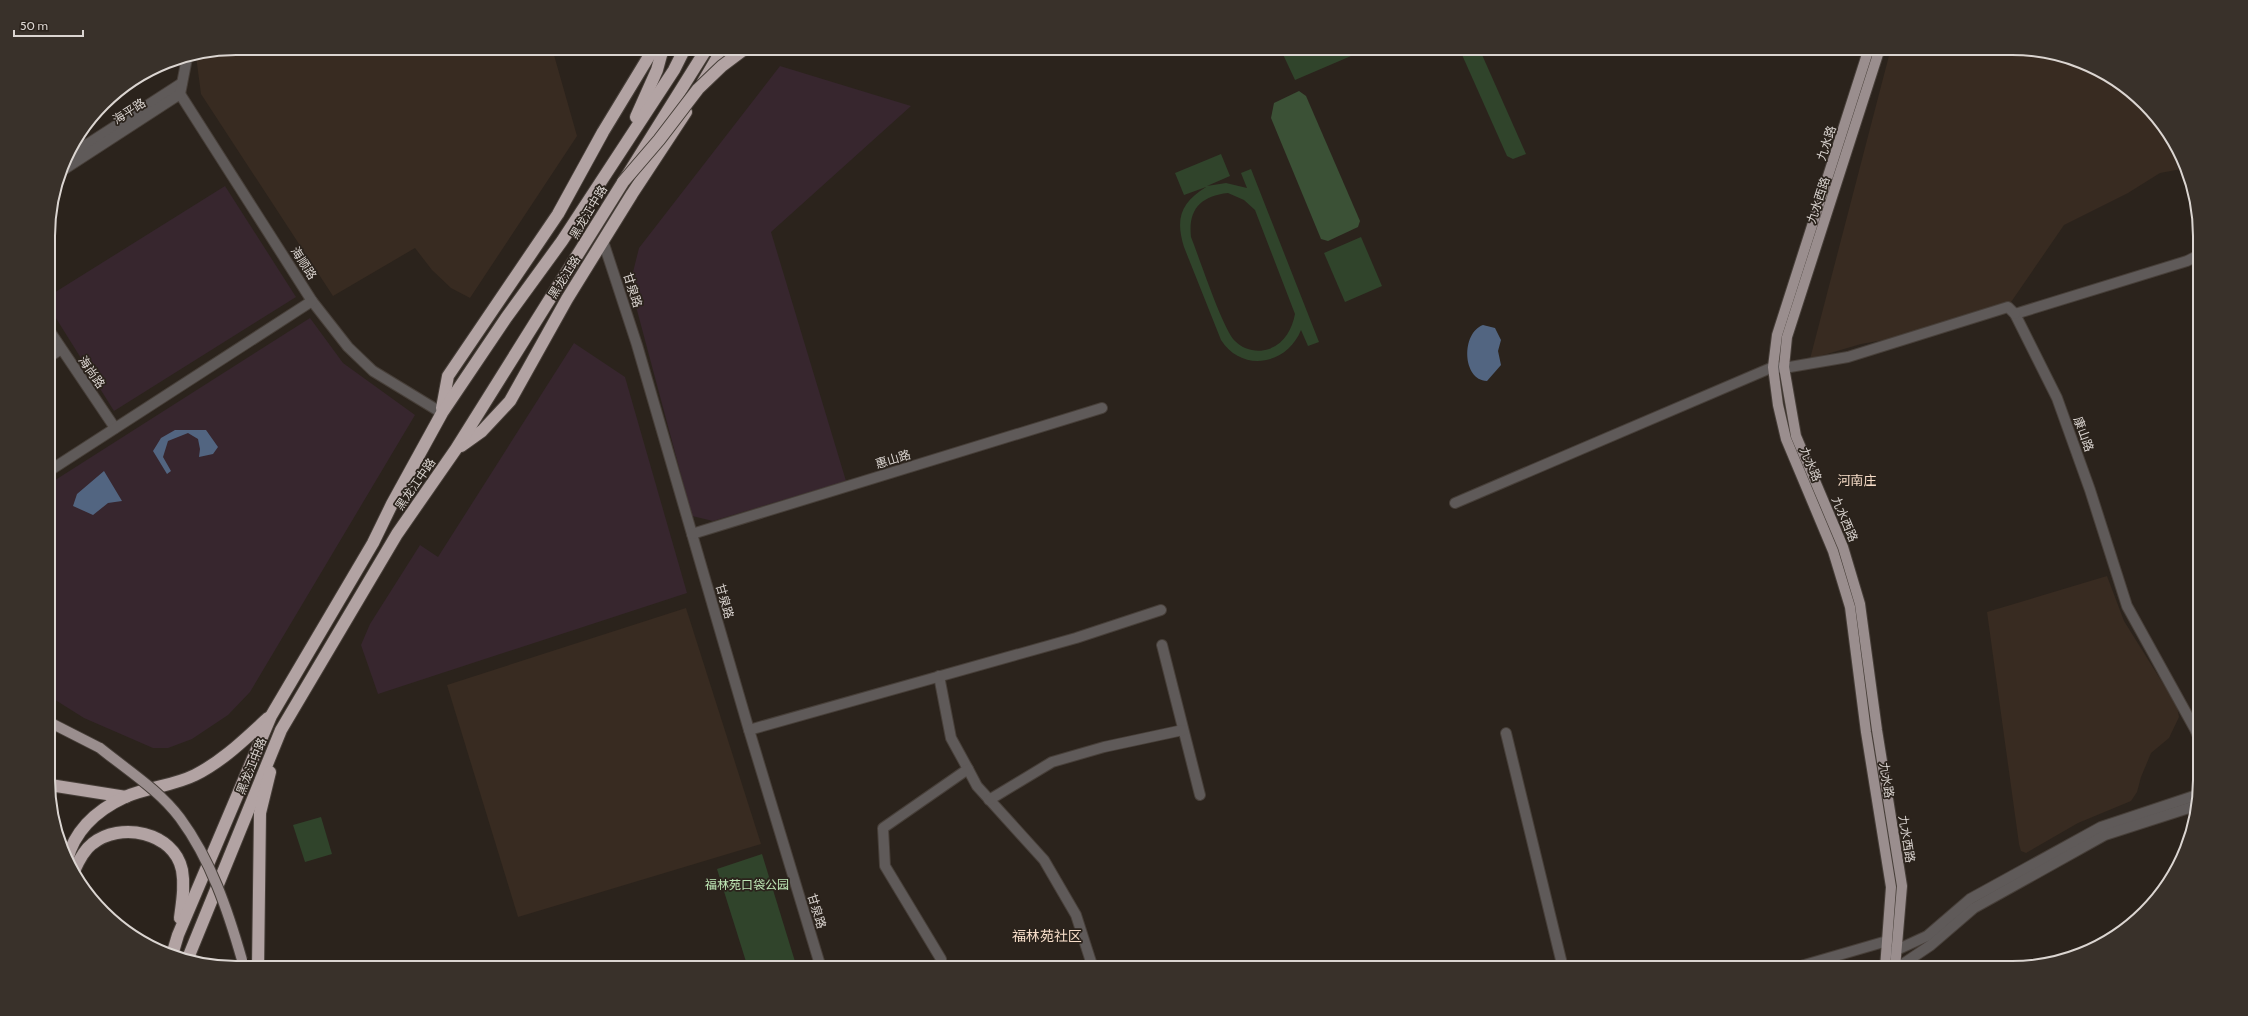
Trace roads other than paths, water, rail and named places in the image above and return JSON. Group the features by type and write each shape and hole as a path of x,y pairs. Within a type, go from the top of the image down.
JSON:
{"highway":[{"name":"黑龙江中路","path":"442,412 448,376 558,214 603,132 650,55"},
{"path":"621,151 657,70 661,55"},
{"name":"黑龙江中路","path":"174,949 178,936 271,716 373,543 392,504 442,412 506,318 562,241 674,70 682,55"},
{"name":"黑龙江中路","path":"189,955 281,730 397,534 456,449 529,330 578,257 622,182 703,55"},
{"name":"黑龙江路","path":"456,449 482,431 510,401 537,351 603,241 683,118 719,55"},
{"path":"622,182 659,140 698,89 722,66 737,55"},
{"path":"70,852 76,840 90,818 126,797 168,785 195,775 226,755 271,716"},
{"path":"258,961 260,813 281,730"},
{"path":"55,787 126,797"},
{"path":"77,866 81,857 92,843 114,833 135,831 156,838 171,850 182,869 184,889 178,936"}],"main road":[{"name":"九水路","path":"1867,55 1777,335 1773,367 1778,404 1786,439 1834,551 1850,607 1866,732 1891,887 1886,961"},
{"name":"九水西路","path":"1878,55 1788,337 1784,368 1796,436 1843,547 1860,604 1877,730 1902,886 1896,961"},
{"path":"55,725 100,748 153,790 180,818 202,851 230,918 241,961"}],"street":[{"path":"180,94 186,62"},
{"name":"海平路","path":"76,151 182,83"},
{"name":"海顺路","path":"180,94 312,301 348,347 373,371 442,412"},
{"name":"海平路","path":"70,166 180,94"},
{"name":"甘泉路","path":"603,241 638,346 749,730 819,961"},
{"path":"1455,503 1773,367 1784,368 1848,357 2008,307 2015,314 2187,261 2193,258"},
{"path":"55,467 312,301"},
{"name":"康山路","path":"2015,314 2057,398 2090,490 2127,606 2193,725"},
{"name":"海尚路","path":"55,340 115,428"},
{"path":"55,353 61,349"},
{"name":"惠山路","path":"692,534 1102,408"},
{"path":"749,730 1076,638 1161,610"},
{"path":"1162,645 1200,795"},
{"path":"939,676 952,738 977,786 1044,860 1076,915 1091,961"},
{"path":"989,800 1052,762 1104,747 1183,730"},
{"path":"1506,733 1561,961"},
{"path":"941,961 913,910 885,866 883,828 968,769"},
{"path":"1886,954 1896,952 1927,936 1970,899 2100,827 2192,797"},
{"path":"1907,961 1932,945 1974,908 2105,835 2191,807"},
{"path":"1818,961 1887,941"}],"water":[{"path":"1483,325 1495,328 1501,340 1498,351 1501,365 1487,381 1479,379 1473,373 1467,356 1471,337 1476,330"},
{"path":"175,430 206,430 218,447 213,454 199,457 200,449 198,439 188,433 168,441 163,457 171,471 167,474 153,451 161,438"},
{"path":"104,471 122,501 108,503 93,515 73,506 77,494"}],"district":[{"name":"河南庄","path":"1857,480"},
{"name":"福林苑社区","path":"1047,936"}],"park label":[{"name":"福林苑口袋公园","path":"747,884"}]}
